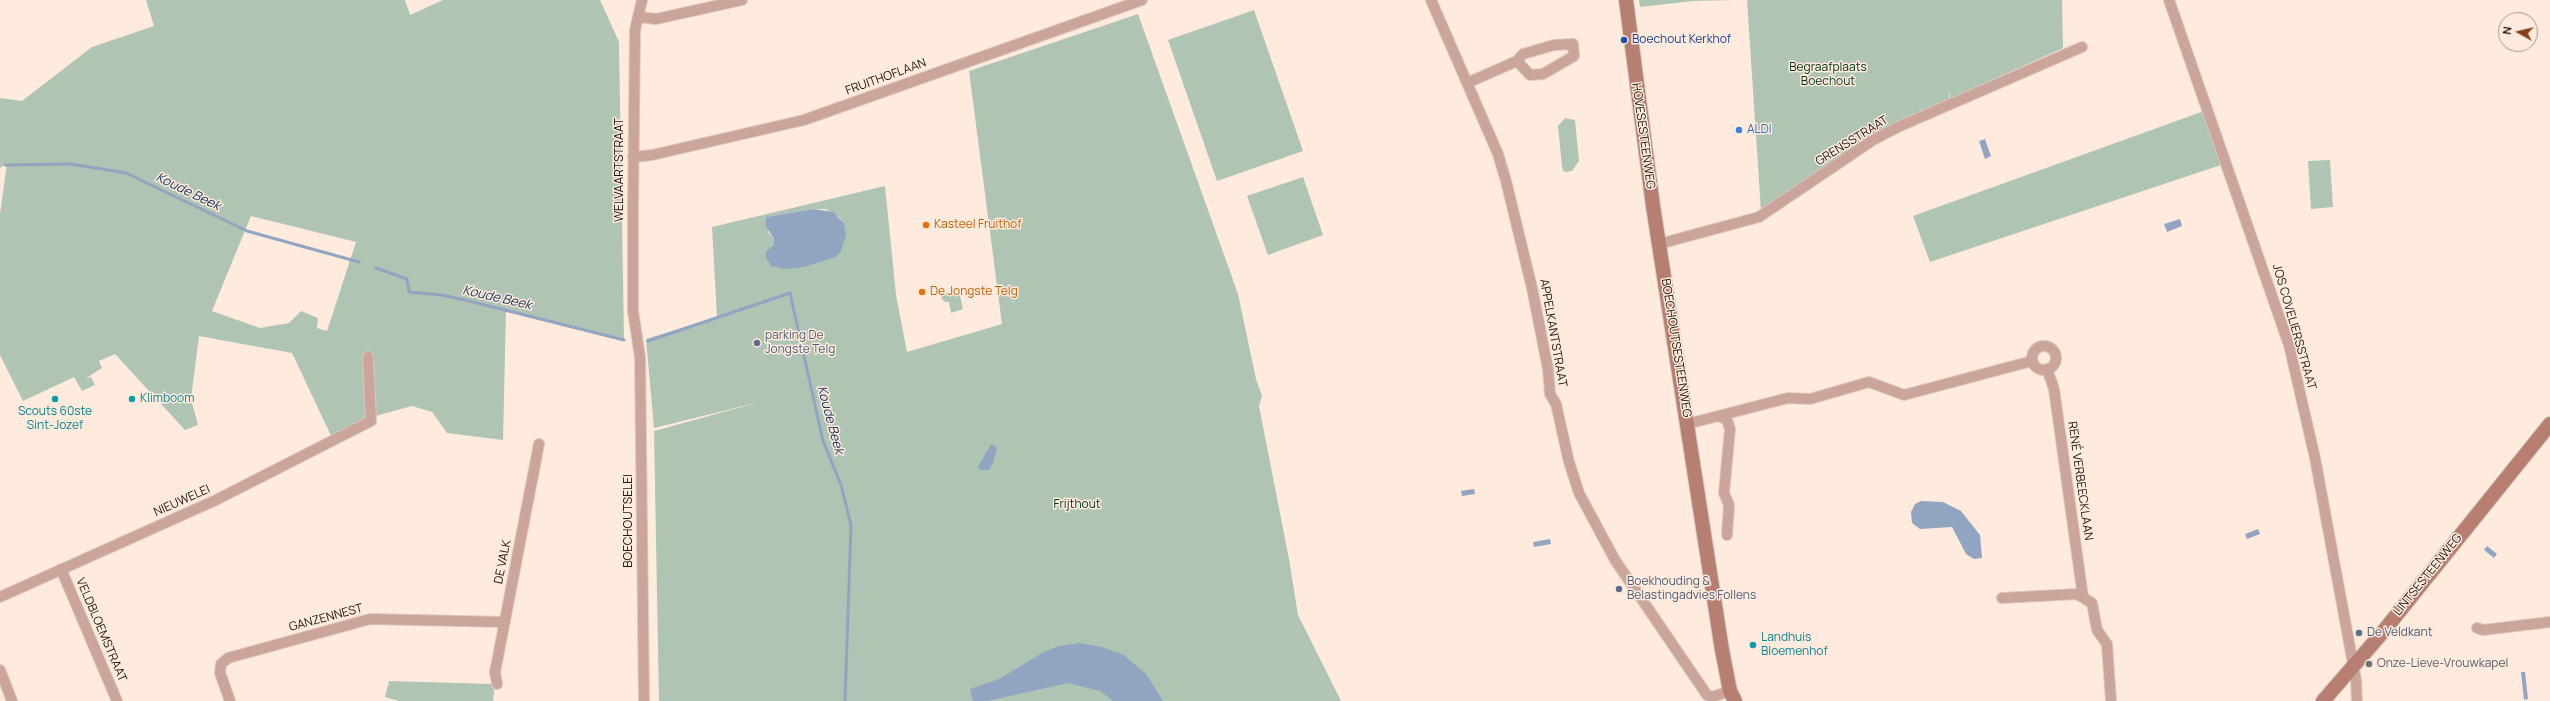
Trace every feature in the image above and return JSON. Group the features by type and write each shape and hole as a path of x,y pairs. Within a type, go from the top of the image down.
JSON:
{"street":[{"name":"WELVAARTSTRAAT","path":"638,340 633,311 633,156 635,30 642,0"},
{"path":"639,18 656,19 742,0"},
{"name":"FRUITHOFLAAN","path":"633,156 652,155 804,120 1142,0"},
{"name":"APPELKANTSTRAAT","path":"1431,0 1498,154 1517,217 1548,368 1550,394 1556,404 1569,462 1579,493 1614,560 1707,695 1712,697 1732,698"},
{"name":"HOVESESTEENWEG","path":"1626,0 1640,120 1664,272"},
{"name":"JOS COVELIERSSTRAAT","path":"2170,4 2258,251 2289,345 2315,458 2353,665 2357,701"},
{"path":"1468,83 1517,61 1523,54 1554,45 1573,44 1574,56 1543,74 1530,75 1517,61"},
{"name":"GRENSSTRAAT","path":"1659,244 1759,217 1873,140 1898,127 2082,47"},
{"name":"BOECHOUTSESTEENWEG","path":"1664,272 1687,424 1732,698"},
{"name":"BOECHOUTSELEI","path":"638,340 640,357 644,701"},
{"path":"2042,346 2050,348 2054,353 2055,361 2047,369 2038,368 2032,361 2032,354 2036,349 2042,346"},
{"name":"NIEUWELEI","path":"0,597 216,500 371,421 368,357"},
{"name":"BOECHOUTSESTEENWEG","path":"1687,424 1788,398 1810,399 1869,382 1904,395 2032,361"},
{"name":"RENÉ VERBEECKLAAN","path":"2047,369 2054,389 2083,597 2092,603 2097,630 2107,644 2112,701"},
{"path":"1720,416 1727,420 1730,428 1724,493 1729,505 1726,535"},
{"name":"LINTSESTEENWEG","path":"2323,701 2550,424"},
{"name":"LINTSESTEENWEG","path":"2532,447 2550,434"},
{"name":"DE VALK","path":"497,684 495,672 539,444"},
{"name":"VELDBLOEMSTRAAT","path":"61,569 117,701"},
{"path":"2002,598 2077,594 2083,597"},
{"name":"GANZENNEST","path":"230,701 220,673 221,664 228,658 370,619 505,622"},
{"path":"2477,628 2483,630 2550,622"},
{"path":"0,670 12,701"}],"green space":[{"path":"146,0 405,0 410,15 443,0 600,0 619,42 624,340 506,311 503,440 447,433 432,412 412,406 379,415 334,442 292,353 199,336 191,399 198,425 185,430 115,354 99,361 102,368 85,379 91,377 95,385 82,391 74,377 23,401 0,355 0,214 7,163 0,168 0,98 22,101 92,47 154,26","holes":["251,216 356,242 327,331 317,328 318,318 301,311 289,323 260,328 212,311"]},
{"path":"1639,0 1736,0 1693,1 1640,7"},
{"name":"Begraafplaats Boechout","path":"1747,0 2062,0 2063,48 1950,99 1949,89 1949,100 1761,211"},
{"path":"1254,10 1303,151 1217,181 1168,40"},
{"name":"Frijthout","path":"1138,14 1238,294 1256,379 1262,396 1259,406 1289,559 1298,615 1341,701 659,701 654,431 760,402 654,428 646,339 717,317 712,227 885,186 896,295 907,352 1002,324 969,71","holes":["814,209 825,209 839,217 844,223 770,247 774,244 774,239 768,232 766,217"]},
{"path":"2204,111 2224,164 1930,262 1913,216"},
{"path":"1565,118 1575,120 1579,161 1572,171 1566,172 1563,171 1562,166 1558,126"},
{"path":"2330,160 2333,207 2311,209 2308,161"},
{"path":"1303,177 1323,235 1268,255 1247,196"},
{"path":"944,292 960,295 963,309 951,313 949,302 945,302 941,298"},
{"path":"389,681 493,684 493,701 399,701 385,697"}],"water":[{"path":"1985,139 1991,156 1985,159 1979,141"},
{"path":"814,209 833,212 844,223 846,235 841,251 835,257 804,267 784,269 771,266 766,258 766,252 774,244 774,239 766,227 766,217"},
{"path":"2180,219 2182,226 2167,232 2164,224"},
{"path":"991,444 997,448 993,463 989,470 980,470 978,467"},
{"path":"1474,489 1475,494 1462,496 1461,491"},
{"path":"1921,501 1943,502 1961,511 1980,535 1982,558 1974,559 1966,554 1952,527 1920,529 1912,523 1911,512 1915,504"},
{"path":"2258,529 2260,534 2247,539 2245,534"},
{"path":"1550,539 1551,544 1534,547 1533,542"},
{"path":"2487,546 2497,554 2494,558 2484,550"},
{"path":"1080,643 1102,647 1124,655 1146,674 1163,701 1113,701 1100,691 1068,683 987,701 973,701 970,689 999,679 1044,652 1059,646"},
{"path":"2521,672 2525,672 2528,699 2524,700"}],"waterway":[{"name":"Koude Beek","path":"5,165 71,164 126,173 247,231 359,262"},
{"name":"Koude Beek","path":"376,268 407,279 409,292 442,295 469,301 624,340"},
{"name":"Koude Beek","path":"648,341 790,293 823,441 841,485 851,525 845,701"}],"place":[{"name":"Boechout Kerkhof","path":"1624,40"},
{"name":"ALDI","path":"1739,130"},
{"name":"Kasteel Fruithof","path":"926,225"},
{"name":"De Jongste Telg","path":"922,292"},
{"name":"parking De Jongste Telg","path":"757,343"},
{"name":"Scouts 60ste Sint-Jozef","path":"55,399"},
{"name":"Klimboom","path":"132,399"},
{"name":"Boekhouding & Belastingadvies Follens","path":"1619,589"},
{"name":"De Veldkant","path":"2359,633"},
{"name":"Landhuis Bloemenhof","path":"1753,645"},
{"name":"Onze-Lieve-Vrouwkapel","path":"2369,664"}]}
